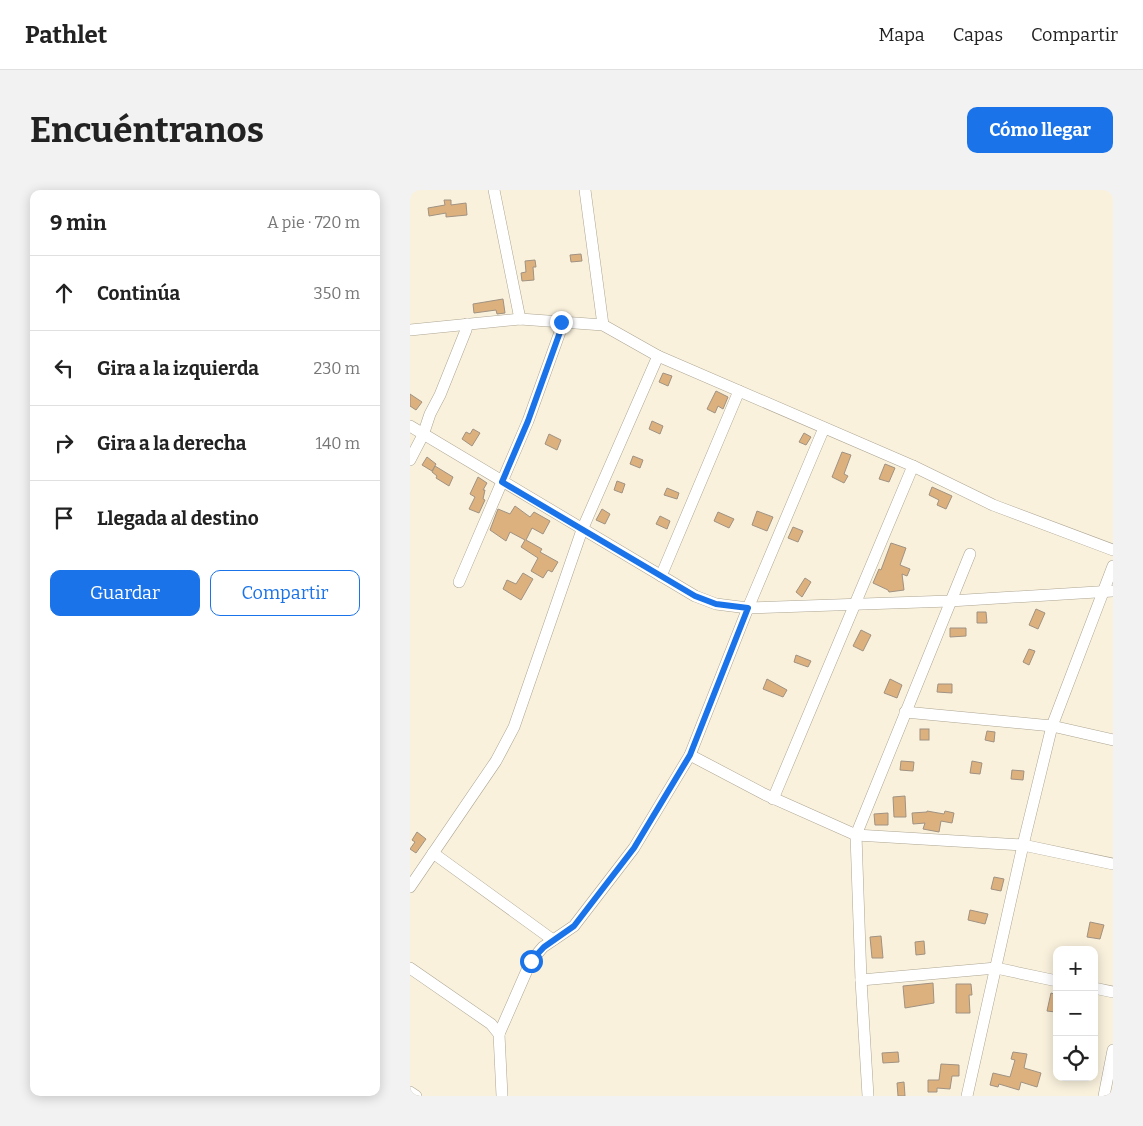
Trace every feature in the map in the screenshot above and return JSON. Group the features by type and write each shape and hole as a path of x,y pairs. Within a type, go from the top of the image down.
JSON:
{"street":[{"path":"494,190 520,319"},
{"path":"585,190 603,325"},
{"path":"410,330 520,319 603,325 658,356 913,466 993,505 1113,550"},
{"path":"459,582 528,421 560,332 561,322"},
{"path":"410,460 423,435 430,414 454,362 467,324"},
{"path":"410,887 496,761 514,727 582,530 658,356"},
{"path":"661,576 739,391"},
{"path":"410,426 695,596 716,604 748,608 950,601 1108,591"},
{"path":"502,1096 499,1034 531,961 544,947 574,926 634,848 690,755 748,608 824,428"},
{"path":"773,799 913,466"},
{"path":"868,1096 861,980 856,836 970,554"},
{"path":"967,1096 1023,845 1052,726 1108,591 1113,566"},
{"path":"905,712 1052,726 1113,740"},
{"path":"690,755 773,799 856,836 1023,845 1113,864"},
{"path":"433,853 553,940"},
{"path":"410,968 492,1024 499,1034"},
{"path":"861,980 996,968 1053,979"},
{"path":"1098,989 1113,992"},
{"path":"1108,1088 1113,1050"},
{"path":"410,1092 416,1096"}],"building":[{"path":"444,200 451,200 451,205 466,203 467,215 446,217 446,213 429,216 428,208 445,205"},
{"path":"581,254 582,261 571,262 570,255"},
{"path":"535,260 536,267 533,267 534,280 522,281 521,273 526,272 525,261"},
{"path":"503,299 505,313 497,314 496,310 474,313 473,304"},
{"path":"663,373 672,376 668,386 659,382"},
{"path":"716,391 728,397 723,409 718,406 715,413 707,409"},
{"path":"410,394 422,402 416,410 410,406"},
{"path":"652,421 663,426 660,434 649,429"},
{"path":"473,429 480,433 472,446 462,439 466,432 470,434"},
{"path":"804,433 811,437 806,445 799,442"},
{"path":"549,434 561,440 557,450 545,444"},
{"path":"842,452 851,455 844,474 848,476 844,483 832,477"},
{"path":"633,456 643,460 640,468 630,464"},
{"path":"427,457 436,464 432,471 422,465"},
{"path":"885,464 895,468 889,482 879,479"},
{"path":"435,466 453,477 449,486 436,478 437,476 432,472"},
{"path":"478,477 487,483 483,490 485,490 483,499 485,500 479,513 469,509 475,497 470,494"},
{"path":"617,481 625,484 622,493 614,490"},
{"path":"932,487 952,496 946,509 937,505 939,500 929,495"},
{"path":"667,488 679,493 677,499 664,495"},
{"path":"515,506 530,517 534,512 550,521 543,534 532,528 526,540 542,549 540,552 558,562 552,572 548,570 543,578 531,571 538,558 521,547 525,540 510,532 506,541 490,530 498,509 510,514"},
{"path":"602,509 610,514 605,524 596,520"},
{"path":"757,511 773,517 767,531 752,525"},
{"path":"718,512 734,519 729,528 714,521"},
{"path":"660,516 670,521 667,529 656,524"},
{"path":"793,527 803,531 798,542 788,538"},
{"path":"891,543 906,548 900,565 910,569 907,576 902,574 904,590 889,592 873,583 879,569 881,570"},
{"path":"523,573 533,579 521,600 503,589 507,580 516,584"},
{"path":"805,578 811,582 802,597 796,592"},
{"path":"1036,609 1045,613 1038,629 1029,625"},
{"path":"977,612 986,612 987,623 977,623"},
{"path":"950,628 966,628 966,636 950,637"},
{"path":"861,630 871,635 863,651 853,646"},
{"path":"1029,649 1035,651 1029,665 1023,662"},
{"path":"796,655 811,661 808,667 794,662"},
{"path":"767,679 787,690 783,697 763,689"},
{"path":"890,679 902,685 897,698 884,693"},
{"path":"938,684 952,684 952,693 937,692"},
{"path":"920,729 929,729 929,740 920,740"},
{"path":"987,731 995,732 994,742 985,740"},
{"path":"901,761 914,762 913,771 900,770"},
{"path":"972,761 982,763 980,774 970,773"},
{"path":"1012,770 1024,771 1023,780 1011,779"},
{"path":"905,796 906,817 894,817 893,797"},
{"path":"927,811 944,814 945,811 954,813 952,823 941,821 939,832 923,829 925,823 913,824 912,813"},
{"path":"888,813 888,825 875,825 874,814"},
{"path":"417,832 426,839 416,853 410,849 415,842 412,840"},
{"path":"994,877 1004,879 1001,891 991,889"},
{"path":"970,910 988,914 985,924 968,920"},
{"path":"1090,922 1104,925 1100,939 1087,937"},
{"path":"881,936 883,958 872,958 870,937"},
{"path":"924,941 925,954 916,955 915,942"},
{"path":"933,983 934,1003 905,1008 903,986"},
{"path":"956,984 971,984 972,995 969,995 970,1013 956,1013"},
{"path":"1051,993 1053,994 1053,1012 1047,1011"},
{"path":"898,1052 899,1062 883,1063 882,1053"},
{"path":"1013,1052 1027,1054 1024,1068 1041,1073 1037,1087 1021,1082 1019,1090 999,1084 998,1087 990,1085 993,1073 1010,1077 1015,1060 1011,1059"},
{"path":"941,1064 959,1065 959,1076 952,1076 950,1089 937,1088 937,1092 928,1092 928,1080 939,1080"},
{"path":"904,1082 905,1096 898,1096 897,1083"}],"route":[{"path":"531,961 544,947 574,926 634,848 690,755 748,608 716,604 695,596 502,482 528,421 560,332 561,322"}]}
